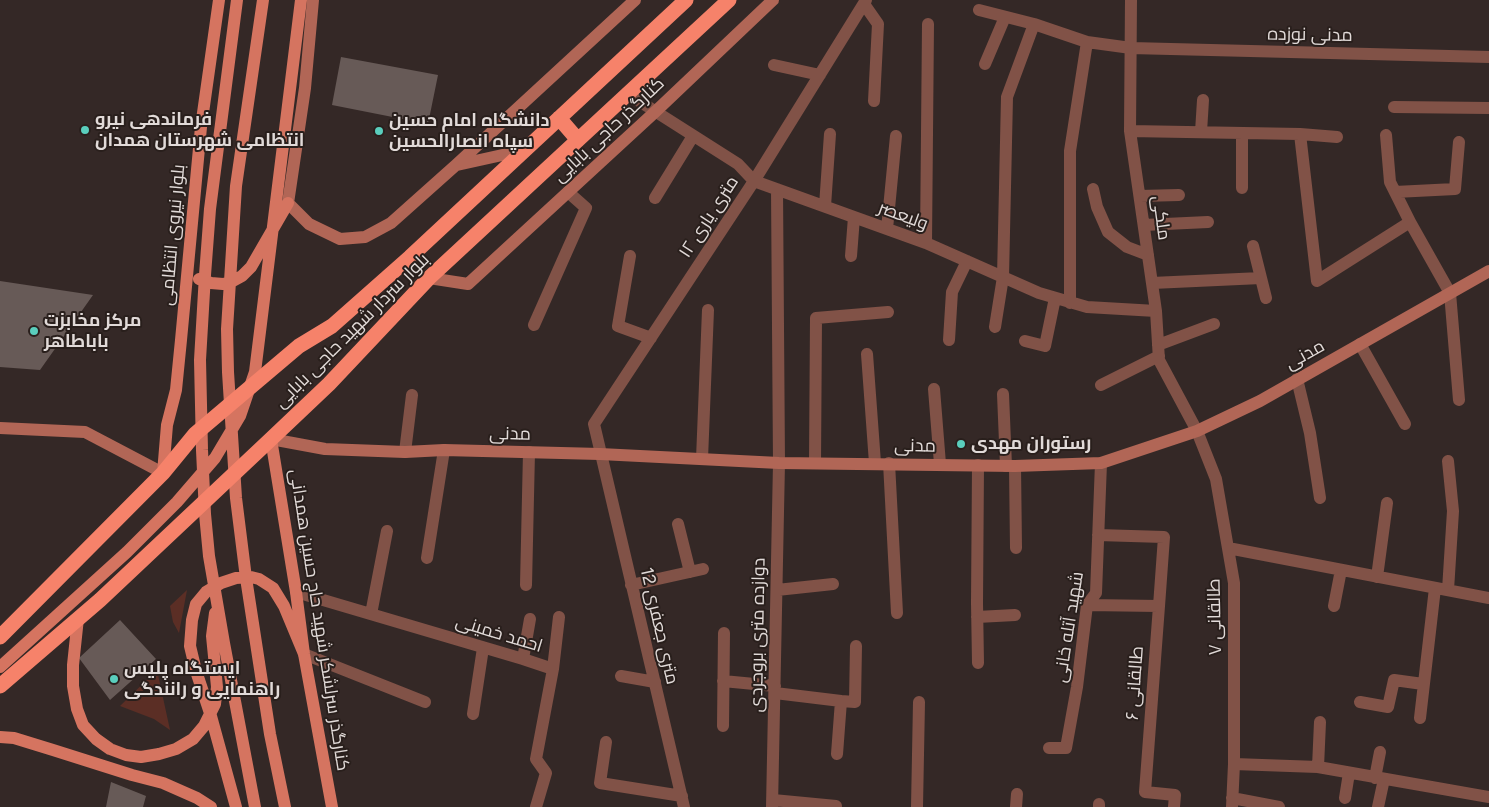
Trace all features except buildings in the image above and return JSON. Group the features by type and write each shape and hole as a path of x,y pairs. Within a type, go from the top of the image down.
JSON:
{"highway":[{"name":"بلوار سردار شهید حاجی بابایی","path":"0,637 163,473 195,434 300,346 332,326 410,257 686,0"},
{"name":"بلوار سردار شهید حاجی بابایی","path":"0,686 100,600 271,440 329,384 429,278 729,0"},
{"path":"559,118 578,140"}],"main road":[{"name":"بلوار نیروی انتظامی","path":"163,473 167,425 176,390 200,127 219,0"},
{"path":"237,0 210,209 200,360 205,514 216,598 255,807"},
{"path":"263,0 236,186 227,329 228,372 236,498 246,578 270,734 285,807"},
{"path":"0,667 127,552 177,502 215,458 240,416 255,372 301,0"},
{"path":"188,268 203,281 211,283 223,284 242,276 251,267 288,203 305,88 313,0"},
{"path":"288,203 309,224 340,239 365,237 391,223 635,0"},
{"name":"کنارگذر حاجی بابایی","path":"429,278 468,284 655,112 773,0"},
{"path":"456,165 525,150"},
{"name":"مدنی","path":"271,440 325,448 405,452 444,450 600,454 780,463 1011,466 1101,463 1197,431 1260,401 1489,271"},
{"path":"0,428 85,432 163,473"},
{"name":"کنارگذر سرلشکر شهید حاج حسین همدانی","path":"271,440 296,592 304,654 332,807"},
{"path":"236,807 190,646 192,620 196,604 206,592 221,583 236,578 251,577 260,579 273,588 304,654"},
{"path":"78,618 73,665 73,686 83,725 110,750 141,757 176,749 194,739 204,726 215,704 217,687 212,636 216,598"},
{"path":"0,737 14,738 124,773 163,783 197,798 211,807"}],"street":[{"name":"ملکی","path":"1131,0 1130,131 1156,311 1159,360 1197,431"},
{"name":"۱۲ متری یاری","path":"600,454 594,424 754,181 865,2"},
{"path":"865,2 878,24 874,101"},
{"name":"مدنی نوزده","path":"979,10 1034,24 1087,42 1131,48 1489,57"},
{"path":"985,64 1005,17"},
{"path":"926,243 928,24"},
{"path":"996,327 1003,277 1007,97 1034,24"},
{"path":"1070,303 1070,151 1087,42"},
{"path":"774,65 820,75"},
{"name":"ولیعصر","path":"628,94 738,164 754,181 926,243 1039,293 1087,308 1156,311"},
{"path":"1201,132 1203,100"},
{"path":"1394,107 1489,108"},
{"path":"1130,131 1300,134 1337,137"},
{"path":"1242,133 1242,188"},
{"path":"826,206 830,134"},
{"path":"1300,134 1317,281 1410,222"},
{"path":"1386,135 1390,182 1394,192 1450,293 1459,400"},
{"path":"654,198 693,136"},
{"path":"887,229 896,136"},
{"path":"1394,192 1455,190 1460,142"},
{"name":"دوازده متری بروجردی","path":"772,803 780,463 777,189"},
{"path":"1093,189 1097,207 1108,232 1127,247 1148,255"},
{"path":"534,325 586,208 568,192"},
{"path":"1140,196 1179,195"},
{"path":"851,256 854,217"},
{"path":"1144,225 1208,222"},
{"path":"1253,246 1266,298"},
{"path":"630,256 618,326 651,338"},
{"path":"949,340 952,292 967,261"},
{"path":"1152,283 1261,278"},
{"path":"1025,341 1045,346 1055,298"},
{"path":"702,459 708,310"},
{"path":"815,463 816,318 888,312"},
{"path":"1101,385 1158,350 1214,324"},
{"path":"1360,344 1406,424"},
{"path":"867,354 875,463"},
{"path":"1297,379 1310,433 1320,498"},
{"path":"934,389 940,464"},
{"path":"1002,394 1011,466 1016,548"},
{"path":"405,452 412,395"},
{"name":"طالقانی ۷","path":"1197,431 1216,479 1234,583 1234,764 1232,802"},
{"path":"427,558 444,450"},
{"path":"526,585 529,452"},
{"name":"12 متری جعفری","path":"600,454 683,802"},
{"path":"1448,461 1452,511 1448,590"},
{"path":"889,463 896,613"},
{"name":"شهید آتله خانی","path":"1049,748 1066,748 1077,687 1087,605 1096,593 1101,463"},
{"path":"978,465 978,663"},
{"path":"1377,577 1387,503"},
{"path":"678,524 690,572"},
{"path":"371,614 387,531"},
{"path":"1087,605 1159,599 1164,537 1098,535"},
{"path":"1228,548 1489,598"},
{"path":"631,585 703,569"},
{"path":"1334,606 1341,570"},
{"path":"777,590 833,584"},
{"path":"1420,718 1435,588"},
{"name":"احمد خمینی","path":"296,592 553,669 536,759 546,773 536,807"},
{"name":"طالقانی ۶","path":"1159,599 1145,792 1175,795 1174,807"},
{"path":"977,617 1014,615"},
{"path":"553,669 558,617"},
{"path":"523,659 530,619"},
{"path":"723,726 724,633"},
{"path":"723,681 855,702 856,646"},
{"path":"473,714 483,648"},
{"path":"304,654 425,702"},
{"path":"621,676 654,682"},
{"path":"1360,702 1388,707 1394,680 1423,684"},
{"path":"837,754 840,701"},
{"path":"918,807 919,702"},
{"path":"1318,767 1320,722"},
{"path":"606,742 600,783 683,802"},
{"path":"1378,807 1380,752"},
{"path":"1234,764 1318,767 1489,796"},
{"path":"1345,798 1349,773"},
{"path":"1232,802 1278,807"},
{"path":"772,803 836,806"}],"shaded area":[{"path":"187,590 179,633 173,622 170,606"},
{"path":"157,670 170,730 154,719 120,706"}],"place":[{"name":"فرماندهی نیرو انتظامی شهرستان همدان","path":"85,130"},
{"name":"دانشگاه امام حسین سپاه انصارالحسین","path":"379,131"},
{"name":"مرکز مخابزت باباطاهر","path":"34,331"},
{"name":"رستوران مهدی","path":"961,444"},
{"name":"ایستگاه پلیس راهنمایی و رانندگی","path":"114,679"}]}
